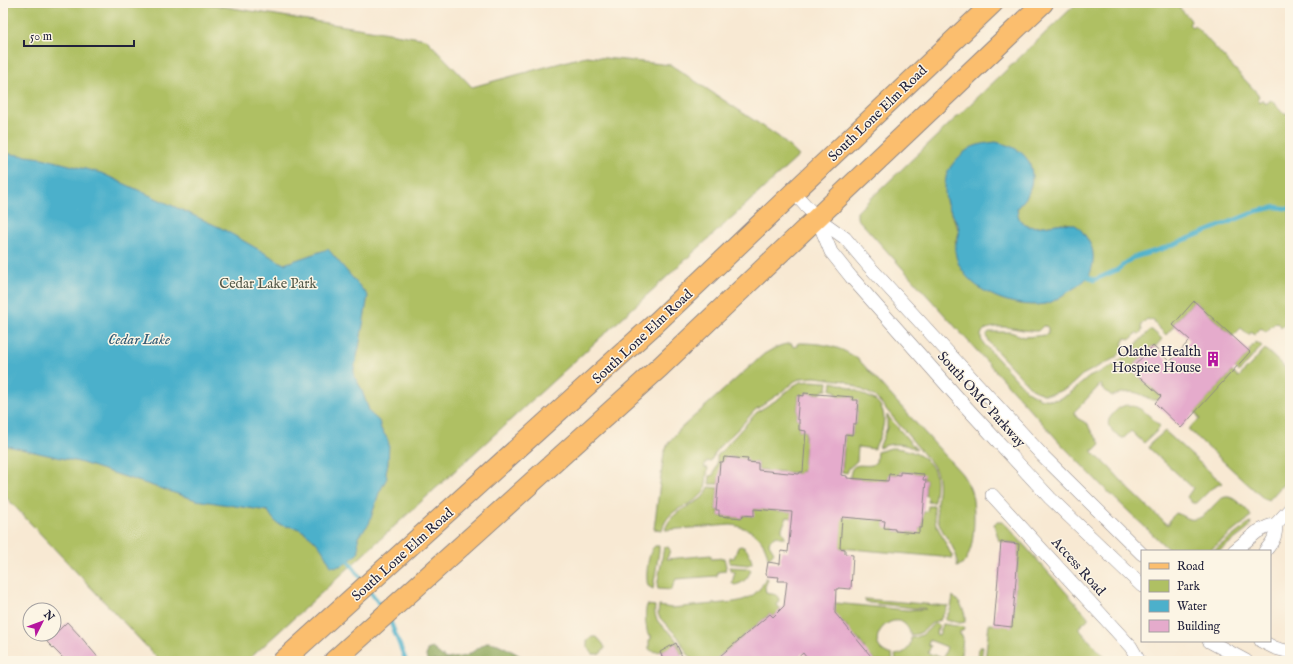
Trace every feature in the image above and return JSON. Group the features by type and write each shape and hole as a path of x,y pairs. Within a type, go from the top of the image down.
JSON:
{"main road":[{"name":"South Lone Elm Road","path":"283,661 658,322 993,3"},
{"path":"334,661 660,367 1043,3"}],"street":[{"name":"South OMC Parkway","path":"794,193 817,218 845,238 1043,456 1141,553"},
{"name":"South OMC Parkway","path":"817,218 831,252 967,408 1050,498 1141,585"},
{"name":"Access Road","path":"992,495 1131,647 1140,661"},
{"path":"1235,550 1257,532 1276,524 1290,509"},
{"path":"1266,550 1272,543 1276,534 1276,524"},
{"path":"1211,642 1246,661"},
{"path":"1262,642 1275,648 1290,652"}],"green space":[{"name":"Cedar Lake Park","path":"3,3 201,3 426,39 472,87 586,56 671,65 779,137 799,156 247,661 160,661 3,494"},
{"path":"1077,3 1175,3 1190,19 1191,22 1189,24 1192,27 1194,25 1198,29 1258,94 1259,97 1257,99 1260,102 1262,100 1266,104 1271,100 1284,113 1290,114 1290,318 1281,327 1276,322 1266,332 1261,328 1254,335 1251,332 1249,335 1241,328 1233,336 1194,301 1173,324 1174,326 1166,335 1154,321 1147,319 1141,325 1142,331 1139,334 1137,333 1131,339 1125,338 1122,344 1126,348 1115,358 1082,375 1068,388 1052,394 1043,394 1033,390 991,345 986,336 989,332 1010,332 1025,337 1046,335 1048,334 1048,328 1046,326 1043,326 1038,331 1004,327 991,328 984,330 981,338 984,344 1027,391 1039,398 1052,400 1059,399 1069,394 1089,377 1113,366 1150,330 1152,330 1162,339 1154,348 1152,346 1131,369 1161,396 1158,400 1155,400 1130,392 1112,396 1101,387 1101,384 1074,412 1077,418 1088,424 1100,444 1092,450 1092,452 1166,524 1169,524 1169,520 1176,513 1185,518 1196,519 1208,512 1217,502 1226,497 1232,498 1241,505 1248,511 1251,517 1210,550 1169,550 1103,487 1063,446 857,218 857,212","holes":["1030,188 1026,197 1017,208 1017,215 1027,226 1035,227 1067,223 1085,235 1093,252 955,242 959,231 946,201"]},
{"path":"1256,342 1262,346 1239,372 1235,368 1250,352 1249,350"},
{"path":"799,343 831,346 845,351 859,360 962,474 972,494 974,524 971,548 967,558 961,565 957,567 957,556 938,521 938,477 932,464 874,396 845,381 815,377 802,378 795,381 755,410 719,447 710,462 707,461 704,467 708,468 703,493 698,498 670,516 665,522 662,530 654,529 664,453 669,442 681,428 764,354 781,345 792,344 793,347 797,346"},
{"path":"1265,349 1290,372 1290,477 1269,500 1263,498 1188,429 1200,419 1195,412 1232,372 1239,377"},
{"path":"800,382 828,382 827,390 824,390 820,394 805,393 804,396 799,395 797,419 799,419 799,430 806,431 805,440 807,440 803,472 800,472 799,476 797,476 797,473 774,471 774,474 767,474 767,470 758,470 758,463 747,462 747,459 724,457 718,484 709,484 710,476 713,475 716,468 717,456 757,412 778,399 793,386"},
{"path":"832,382 847,386 875,400 880,405 884,417 884,424 880,437 874,449 858,447 857,461 849,468 847,473 842,472 845,434 852,435 853,424 856,424 858,401 853,400 852,397 838,396 835,391 831,390"},
{"path":"1126,405 1141,409 1160,426 1158,430 1144,443 1131,431 1124,438 1122,438 1110,428 1108,422 1110,418 1117,409"},
{"path":"887,415 917,450 898,444 879,448 887,428"},
{"path":"1165,431 1222,483 1212,488 1197,503 1192,503 1187,497 1193,488 1149,448 1151,443"},
{"path":"891,448 911,451 918,454 928,462 936,477 934,503 928,502 928,498 925,495 926,480 923,480 923,474 900,472 900,475 889,474 888,481 878,480 878,483 871,480 850,478 854,467 872,465 876,462 877,452"},
{"path":"709,487 718,488 716,510 719,510 719,516 742,518 743,515 753,516 754,509 794,512 793,518 787,517 783,526 782,531 785,536 784,538 776,536 770,540 769,544 774,552 769,558 764,544 760,539 751,531 738,526 731,525 665,530 671,518 702,498"},
{"path":"928,506 934,506 936,524 953,558 840,548 834,517 843,518 843,514 885,521 884,527 895,529 895,531 918,533 919,528 922,528 923,513 927,511"},
{"path":"997,522 1002,522 1007,526 1088,617 1088,619 1078,628 1108,661 985,661 989,624 1012,626 1019,544 999,541 994,524"},
{"path":"1251,522 1249,528 1243,533 1220,550 1214,550"},
{"path":"655,546 659,546 659,551 653,589 648,586 647,571 649,558"},
{"path":"741,546 749,553 752,563 748,565 729,563 730,557 734,558 738,547"},
{"path":"664,547 668,547 670,550 667,559 711,555 711,559 724,558 726,566 725,571 717,572 717,576 676,579 671,590 658,589 657,586"},
{"path":"729,567 747,568 751,570 745,580 734,585 732,583 735,571 731,571"},
{"path":"766,577 768,579 765,587 766,593 774,594 778,597 779,600 777,605 783,612 779,615 777,613 773,617 770,614 714,661 695,661 691,658 678,637 658,614 659,606 672,608 734,602 745,599 758,591"},
{"path":"953,596 965,614 965,622 960,623 945,620 951,608"},
{"path":"865,599 948,606 940,620 932,623 921,633 911,635 905,625 898,621 890,622 883,627 878,634 877,642 881,649 892,655 893,661 876,661 871,656 869,658 863,651 865,648 857,638 854,640 848,633 850,630 842,621 839,623 835,618 834,604 907,610 926,609 870,603 865,601"},
{"path":"647,605 655,606 658,621 671,633 684,654 681,655 676,643 666,649 655,652 649,649 649,640 651,639 651,635 648,635 646,624"},
{"path":"934,623 939,626 936,634 939,635 943,624 964,627 963,631 960,631 960,635 962,635 963,638 961,656 978,658 979,647 983,647 981,661 896,661 895,655 904,652 909,648 911,638 922,635","holes":["929,640 947,647 943,658 928,653 931,646 928,645"]},
{"path":"592,637 597,637 605,648 600,654 593,654 587,647 587,641"},
{"path":"488,642 499,644 528,661 428,661 426,657 427,650 432,648 446,659 466,656"}],"water":[{"path":"996,142 1011,146 1024,155 1028,160 1032,172 1030,190 1026,198 1017,208 1019,219 1032,227 1060,224 1077,226 1091,245 1093,263 1088,277 1075,288 1056,300 1045,304 1032,305 1018,303 1003,300 989,294 966,276 959,264 955,251 955,245 959,236 959,227 945,197 947,173 955,161 972,147"},
{"name":"Cedar Lake","path":"3,153 42,158 101,173 221,228 284,264 328,249 368,296 354,369 354,376 361,388 370,413 379,421 381,429 389,444 386,473 387,478 379,493 369,524 358,537 359,552 353,558 343,565 335,567 331,566 322,549 315,541 297,528 283,526 277,523 268,511 196,500 79,462 3,445"}],"building":[{"name":"Olathe Health Hospice House","path":"1194,301 1250,352 1181,428 1155,403 1161,396 1131,369 1153,346 1170,362 1190,340 1173,325"},
{"path":"804,393 853,397 852,400 858,400 856,424 853,424 852,435 845,434 841,475 847,476 847,478 888,481 889,474 900,475 900,472 924,474 923,480 926,480 922,528 919,528 919,533 895,531 895,529 884,528 885,521 842,518 840,548 845,549 845,554 853,555 851,589 836,589 835,613 875,661 809,661 803,653 794,661 714,661 770,614 773,617 784,606 787,581 778,581 779,577 767,576 766,574 768,562 780,564 781,551 788,552 792,512 754,509 754,516 743,515 742,518 719,516 719,510 716,510 720,462 723,462 724,457 748,459 747,462 758,463 758,470 799,474 800,472 803,472 806,431 799,430 799,419 797,419 799,395 804,396"},
{"path":"1001,542 1019,544 1012,627 994,625"},
{"path":"67,622 101,661 66,661 47,642 62,642 62,627"},
{"path":"676,643 684,661 664,661 660,652"}],"waterway":[{"path":"1089,277 1094,280 1117,270 1132,258 1165,248 1257,211 1276,207 1290,209"},
{"path":"349,562 363,581"},
{"path":"369,590 384,610"},
{"path":"389,618 406,661"}],"place":[{"name":"Olathe Health Hospice House","path":"1213,359"}]}
